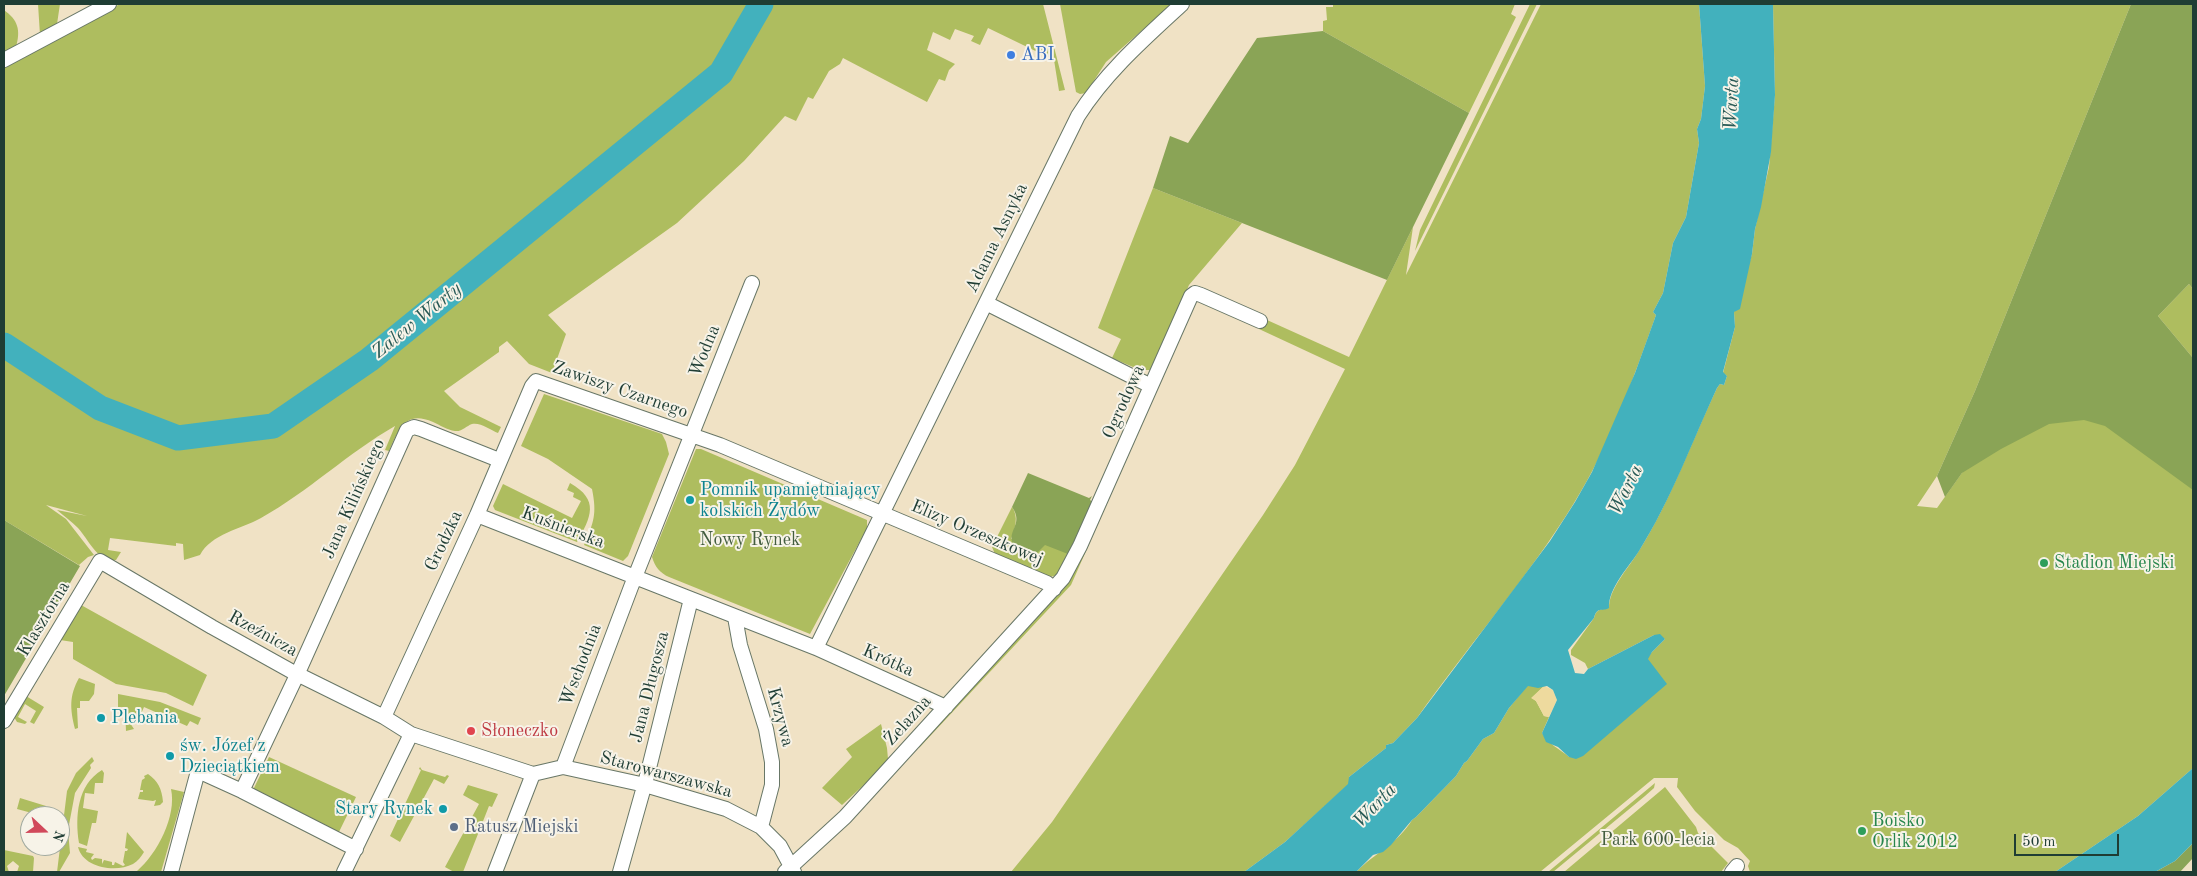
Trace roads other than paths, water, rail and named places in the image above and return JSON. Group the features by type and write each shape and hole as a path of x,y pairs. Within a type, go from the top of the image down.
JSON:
{"street":[{"path":"4,60 109,4"},
{"name":"Adama Asnyka","path":"883,514 1047,177 1088,101 1145,39 1182,4"},
{"name":"Wodna","path":"691,434 752,283"},
{"name":"Ogrodowa","path":"1054,589 1073,561 1190,297 1193,294 1201,295 1260,321"},
{"path":"986,304 1152,386"},
{"name":"Zawiszy Czarnego","path":"536,381 691,434"},
{"name":"Grodzka","path":"384,717 477,515 532,386 536,381"},
{"name":"Jana Kilińskiego","path":"297,674 407,430 414,427 422,429 499,460"},
{"path":"691,434 883,514 816,648 635,576 691,434"},
{"name":"Elizy Orzeszkowej","path":"883,514 1047,583 1054,589"},
{"name":"Kuśnierska","path":"477,515 635,576"},
{"name":"Rzeźnicza","path":"100,562 212,627 297,674 384,717 411,734"},
{"name":"Klasztorna","path":"4,721 100,562"},
{"name":"Wschodnia","path":"563,767 635,576"},
{"name":"Żelazna","path":"790,871 834,828 1054,589"},
{"name":"Jana Długosza","path":"620,872 691,599"},
{"name":"Krzywa","path":"735,617 740,645 766,729 772,762 772,786 761,827"},
{"name":"Krótka","path":"816,648 946,707"},
{"path":"242,791 297,674"},
{"path":"344,872 411,734 533,774 495,872"},
{"name":"Starowarszawska","path":"533,774 563,767 644,785 726,808 761,827 780,846 790,871"},
{"path":"171,872 198,771 356,848"}],"water":[{"name":"Warta","path":"1699,4 1773,4 1775,95 1771,152 1755,229 1752,254 1740,309 1734,312 1735,327 1723,372 1727,376 1724,385 1720,384 1717,388 1681,471 1651,532 1615,585 1609,608 1597,612 1568,650 1575,673 1584,674 1588,669 1654,635 1660,634 1665,639 1648,659 1667,684 1583,756 1576,759 1569,757 1558,747 1546,742 1542,733 1557,700 1553,690 1547,686 1538,688 1528,686 1509,708 1494,733 1483,739 1456,776 1412,820 1391,845 1383,852 1373,855 1356,872 1244,872 1285,842 1348,784 1349,777 1386,748 1386,745 1393,743 1417,718 1550,541 1592,472 1635,373 1656,315 1653,312 1663,293 1673,243 1686,217 1699,143 1697,129 1701,119 1705,86"},
{"path":"2193,768 2193,843 2175,861 2155,872 2055,872 2138,816"}],"waterway":[{"name":"Zalew Warty","path":"4,345 100,408 178,438 273,426 369,360 721,73 761,4"}],"place":[{"name":"ABI","path":"1011,55"},
{"name":"Pomnik upamiętniający kolskich Żydów","path":"690,500"},
{"name":"Stadion Miejski","path":"2044,563"},
{"name":"Plebania","path":"101,718"},
{"name":"Słoneczko","path":"471,731"},
{"name":"św. Józef z Dzieciątkiem","path":"170,756"},
{"name":"Stary Rynek","path":"443,809"},
{"name":"Ratusz Miejski","path":"454,827"},
{"name":"Boisko Orlik 2012","path":"1862,831"}],"park label":[{"name":"Nowy Rynek","path":"750,540"},
{"name":"Park 600-lecia","path":"1658,840"}]}
